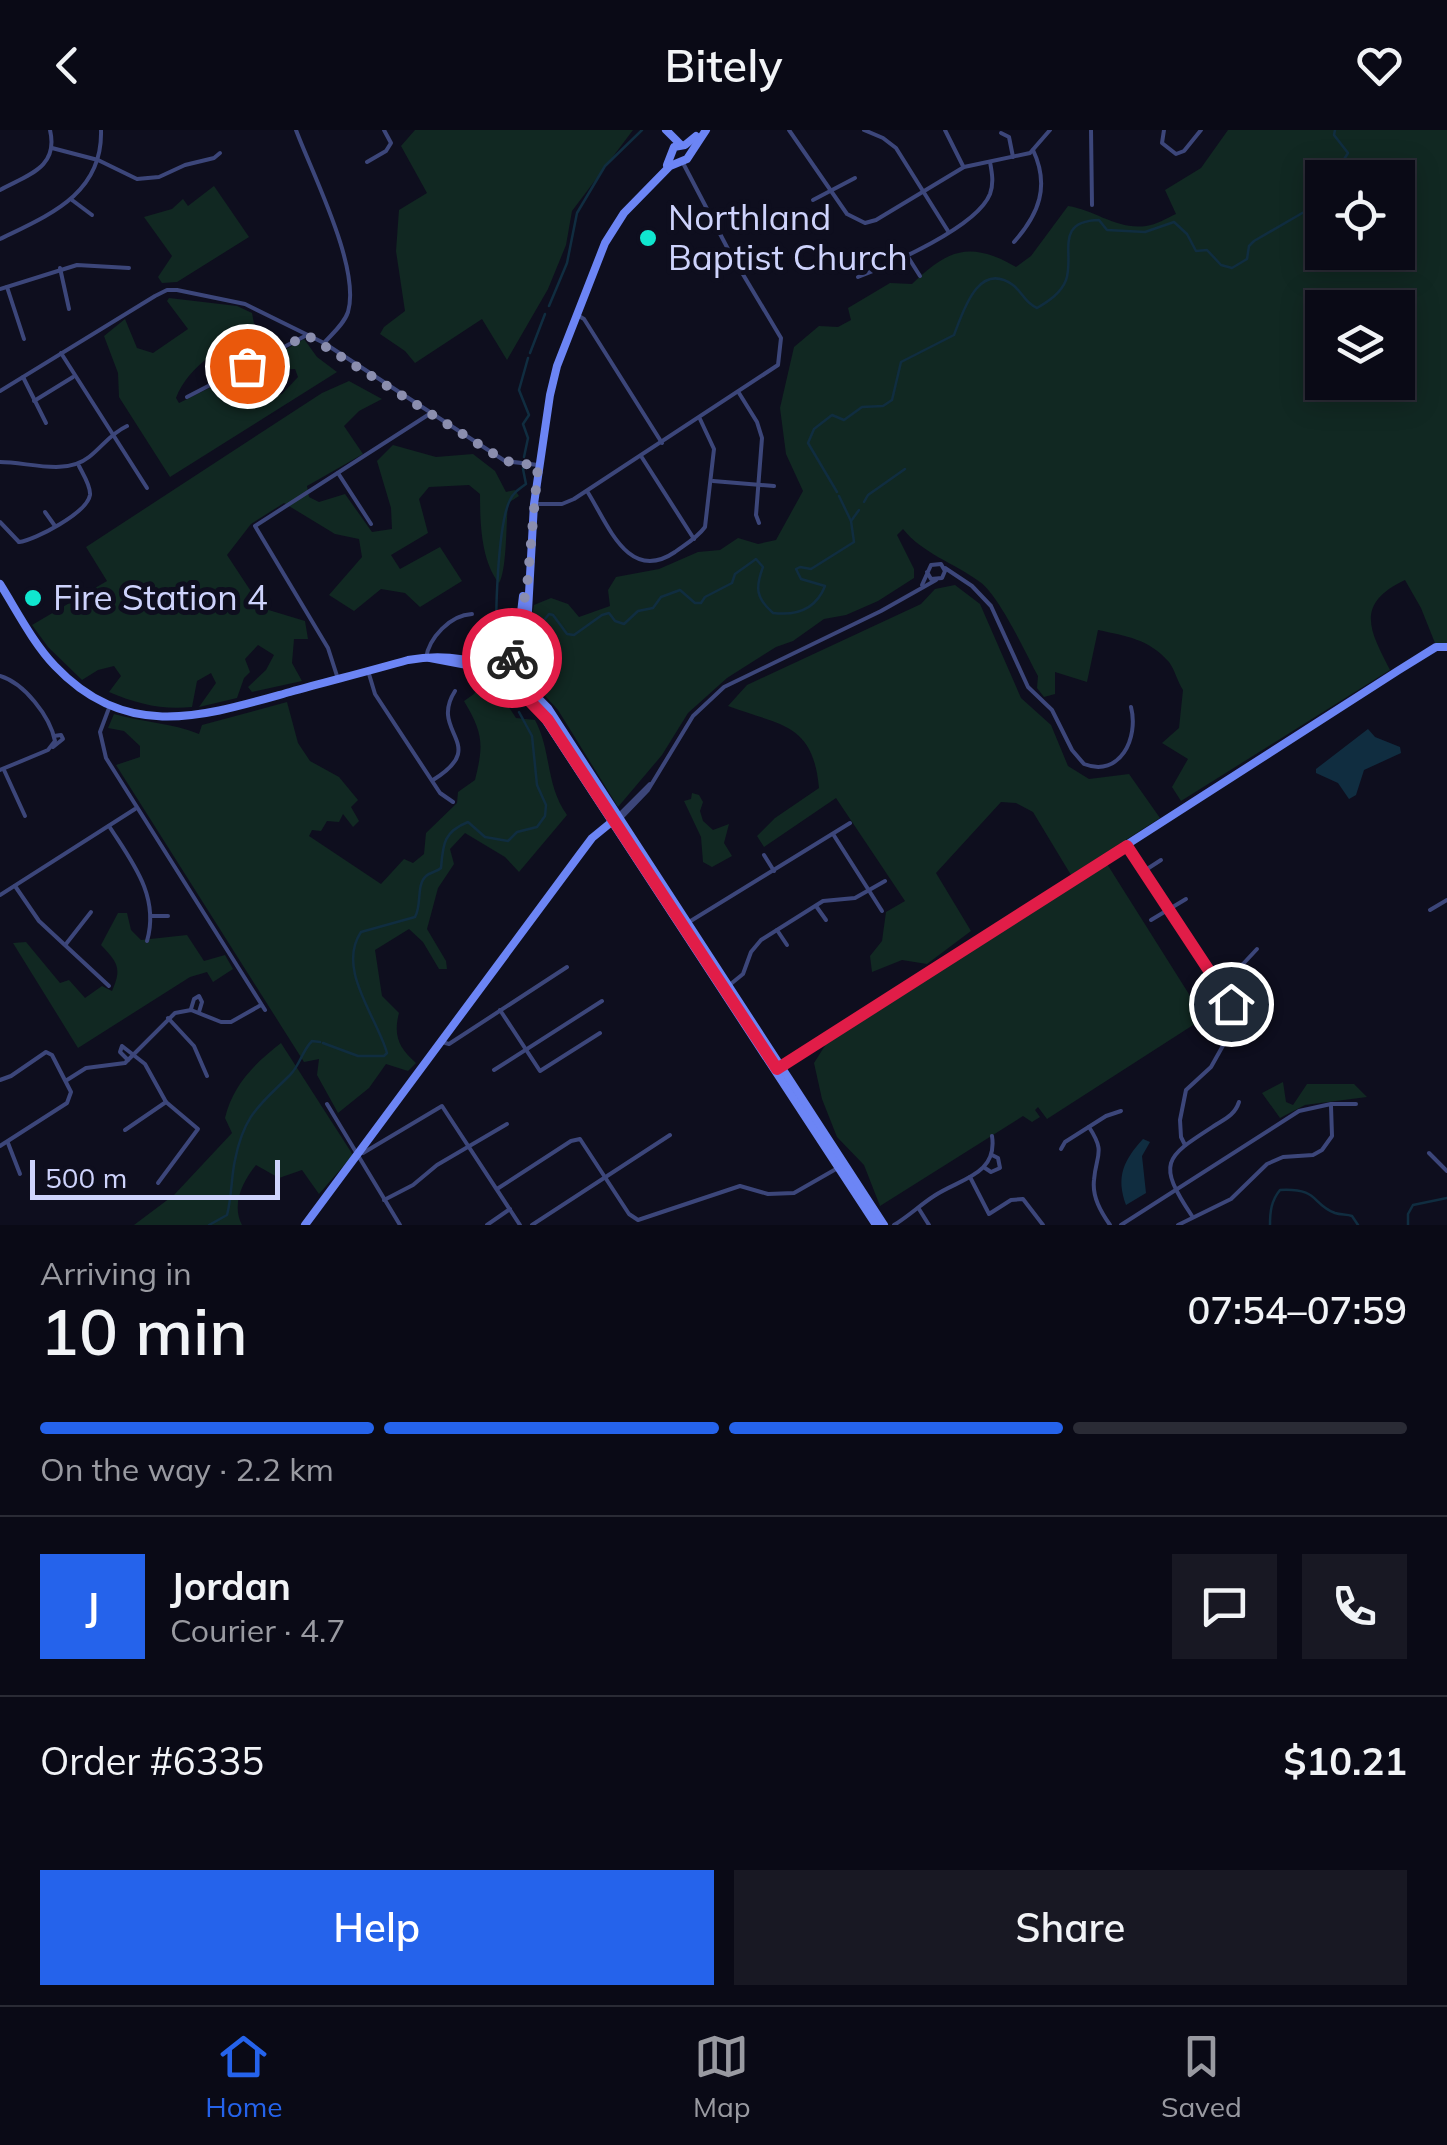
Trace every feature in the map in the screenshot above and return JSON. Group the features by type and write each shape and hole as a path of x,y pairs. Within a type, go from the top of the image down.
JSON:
{"main road":[{"path":"666,130 681,153"},
{"path":"703,130 635,202 604,242 556,372 538,466 520,673 528,688 548,708 685,928 884,1225"},
{"path":"0,584 56,667 72,682 110,705 154,716 182,718 221,711 441,656 468,659 528,688"},
{"path":"506,677 527,587"},
{"path":"779,1068 1399,670 1436,647 1446,646"},
{"path":"506,677 519,658"},
{"path":"506,677 548,720 615,819"},
{"path":"305,1225 580,854 615,819"},
{"path":"842,1165 876,1225"}],"street":[{"path":"0,190 39,171 52,148 50,130"},
{"path":"0,239 72,200 93,173 100,130"},
{"path":"296,130 341,246 350,290 346,317 324,343"},
{"path":"367,162 386,151 391,143 384,130"},
{"path":"789,130 847,214 858,222 874,222 964,167 1033,150 1050,130"},
{"path":"864,130 889,141 948,231"},
{"path":"945,130 964,167"},
{"path":"1091,130 1092,204"},
{"path":"1164,130 1162,143 1176,154 1184,152 1201,130"},
{"path":"1002,133 1009,137 1013,157"},
{"path":"52,148 98,160 124,174 147,180 220,153"},
{"path":"1014,242 1028,227 1041,195 1041,170 1033,150"},
{"path":"534,504 562,504 586,491 776,367 782,355 782,338 729,250 681,153"},
{"path":"858,277 908,257 984,203 992,186 990,161"},
{"path":"814,200 855,178"},
{"path":"72,200 92,215"},
{"path":"908,257 920,276"},
{"path":"24,338 3,288 60,268 94,264 129,268"},
{"path":"60,268 69,309"},
{"path":"0,391 155,296 176,290 246,304 324,343 505,461 538,466"},
{"path":"579,316 584,318 662,442"},
{"path":"187,397 307,335"},
{"path":"61,353 146,488"},
{"path":"34,401 74,376"},
{"path":"23,377 46,423"},
{"path":"738,393 761,433 756,515 759,522"},
{"path":"338,679 328,648 255,529 260,520 431,413"},
{"path":"586,491 633,557 662,562 706,527 713,481 713,442 700,418"},
{"path":"0,462 60,467 78,464 112,434 128,426"},
{"path":"641,456 694,539"},
{"path":"18,542 39,536 81,510 90,496 78,464"},
{"path":"338,473 371,524"},
{"path":"713,481 774,486"},
{"path":"90,496 98,497"},
{"path":"46,512 55,526"},
{"path":"0,522 18,542 18,550"},
{"path":"922,585 936,563 972,586 991,606 1023,678 1052,710 1072,750 1084,764 1105,767 1119,760 1132,736 1131,707"},
{"path":"615,819 650,784 693,716 724,687 881,611 939,579 944,568"},
{"path":"928,572 931,579 954,577"},
{"path":"428,658 428,647 447,625 464,614 472,614"},
{"path":"368,672 376,694 443,796 452,802"},
{"path":"0,676 9,679 36,704 54,736 61,735 63,741 2,769 25,816"},
{"path":"432,780 456,762 459,755 459,743 448,722 447,709 455,691"},
{"path":"67,1080 86,1068 129,1061 168,1018 190,1010 231,1022 263,1007 101,746 102,724 110,705"},
{"path":"0,896 136,808"},
{"path":"685,928 850,822"},
{"path":"109,826 141,877 151,916 147,941"},
{"path":"833,834 882,911"},
{"path":"1127,846 1253,1038"},
{"path":"764,855 774,871"},
{"path":"1144,872 1161,860"},
{"path":"727,987 743,974 755,946 777,930 830,898 855,898 886,881"},
{"path":"15,886 38,921 109,986"},
{"path":"1151,920 1186,899"},
{"path":"1430,910 1447,900"},
{"path":"816,906 826,920"},
{"path":"66,944 91,912"},
{"path":"151,916 168,916"},
{"path":"777,930 787,945"},
{"path":"1216,982 1257,949"},
{"path":"442,1042 449,1044 566,967"},
{"path":"190,1010 199,996 199,1012"},
{"path":"494,1070 602,1001"},
{"path":"500,1010 540,1071 600,1033"},
{"path":"1185,1145 1180,1136 1180,1120 1186,1090 1211,1067 1225,1042 1263,1015"},
{"path":"168,1018 194,1046 206,1076"},
{"path":"129,1061 120,1052 122,1046 148,1068 166,1102 198,1129 158,1183"},
{"path":"0,1080 12,1076 41,1054 50,1054 71,1090 67,1104 0,1146"},
{"path":"125,1130 166,1102"},
{"path":"1192,1216 1174,1189 1168,1173 1170,1165 1185,1145 1233,1114 1239,1102"},
{"path":"328,1104 400,1225"},
{"path":"1121,1225 1300,1112 1332,1104 1356,1104"},
{"path":"1178,1225 1231,1198 1266,1164 1322,1150 1332,1136 1332,1104"},
{"path":"357,1155 442,1106 520,1225"},
{"path":"1061,1149 1065,1142 1121,1111"},
{"path":"384,1200 507,1124"},
{"path":"1089,1127 1100,1148 1094,1180 1096,1198 1110,1225"},
{"path":"532,1225 670,1135"},
{"path":"894,1225 931,1197 984,1167 992,1155 992,1136"},
{"path":"497,1189 580,1139 635,1219 740,1186 768,1194 794,1193 842,1165"},
{"path":"8,1143 20,1174"},
{"path":"1429,1153 1446,1168"},
{"path":"984,1167 991,1172 1000,1168 998,1158 992,1155"},
{"path":"970,1177 989,1214 1010,1200 1023,1199 1043,1225"},
{"path":"486,1225 510,1208"},
{"path":"919,1209 929,1225"}],"green space":[{"path":"415,130 633,130 572,211 566,245 548,289 507,360 482,319 415,363 380,334 405,311 396,251 399,210 427,193 401,146"},
{"path":"1228,130 1447,130 1447,644 1435,643 1405,580 1389,589 1378,599 1371,619 1390,670 1181,801 1172,787 1188,759 1162,743 1179,728 1183,690 1161,654 1136,640 1098,630 1087,682 1055,672 1055,694 1044,697 1037,688 1038,676 988,589 919,545 903,529 897,535 914,569 914,578 878,601 846,615 824,619 727,678 688,713 662,755 618,807 558,710 526,675 534,605 551,598 568,604 579,617 610,606 608,590 616,577 659,569 698,552 720,550 738,538 758,544 776,540 803,491 786,454 780,408 794,347 819,326 838,327 851,320 848,308 890,283 912,284 949,256 973,251 1016,267 1031,256 1068,206 1125,225 1146,226 1161,221 1176,214 1165,190 1201,168"},
{"path":"214,186 249,237 177,282 162,283 158,277 172,256 144,217 172,209 183,199 188,206"},
{"path":"169,298 237,306 252,313 255,329 198,366 182,386 176,398 179,403 258,364 252,381 235,387 239,405 282,394 298,377 295,369 269,370 276,355 304,339 317,357 337,372 170,477 119,397 118,373 104,336 125,319 137,348 153,353 188,329 167,301"},
{"path":"349,381 382,399 359,411 344,426 363,454 307,486 309,497 319,502 345,494 372,532 392,529 391,508 377,461 393,445 436,457 473,454 495,471 506,492 515,490 519,496 508,503 505,557 499,583 485,553 480,494 469,485 429,487 419,499 428,533 391,555 400,569 440,547 462,581 420,607 405,593 381,589 354,611 329,595 362,557 359,539 335,534 284,503 251,524 227,555 262,608 305,621 308,639 294,639 292,663 302,681 252,692 248,687 266,670 274,655 258,645 245,659 250,672 237,698 199,707 216,683 211,673 197,681 192,707 160,707 109,692 121,676 114,666 82,680 48,647 32,625 107,581 86,547 322,393"},
{"path":"955,585 980,604 1021,698 1051,725 1068,766 1089,779 1129,774 1160,818 1071,875 1033,812 1016,803 1001,802 936,873 971,931 927,964 902,960 872,972 870,956 882,941 886,912 905,901 836,798 764,847 757,836 775,818 819,788 816,767 802,739 791,730 728,706 747,685 921,604 935,589"},
{"path":"477,675 497,689 516,718 535,720 555,792 567,815 519,872 505,857 465,833 450,849 454,864 438,888 427,929 447,969 439,969 423,942 409,929 375,950 382,996 399,1013 399,1041 416,1063 408,1071 386,1064 369,1088 338,1113 317,1075 319,1059 304,1062 116,765 140,757 140,746 124,731 108,728 114,714 199,734 202,725 287,702 298,743 310,761 339,777 358,800 351,807 359,821 353,827 343,814 339,822 327,821 321,831 312,830 309,836 381,884 404,859 413,863 424,854 426,833 457,803 458,792 475,780 480,739 464,701 480,684"},
{"path":"692,793 703,802 703,821 713,830 729,824 724,843 732,856 712,867 703,862 701,837 684,801 691,799"},
{"path":"1107,864 1204,1018 1047,1119 1038,1107 1035,1110 1040,1117 1032,1122 1023,1116 880,1206 864,1165 837,1137 822,1099 814,1063 826,1044"},
{"path":"118,913 127,913 131,930 141,940 187,935 204,961 225,955 233,969 213,982 207,972 190,977 78,1048 13,943 26,942 60,983 69,980 85,998 102,986 112,991 117,966 101,945"},
{"path":"281,1043 353,1155 319,1194 302,1170 279,1178 256,1165 240,1193 242,1225 134,1225 174,1195 232,1133 225,1118 233,1095 254,1067"},
{"path":"1283,1082 1286,1102 1293,1105 1307,1084 1354,1084 1367,1097 1305,1105 1280,1118 1262,1093"}],"water":[{"path":"1368,729 1375,737 1400,747 1401,753 1364,770 1356,795 1349,799 1338,783 1316,773 1316,769"},
{"path":"1143,1139 1150,1142 1142,1156 1146,1193 1126,1205 1123,1170"}],"waterway":[{"path":"549,306 567,263 577,213 605,166 642,130"},
{"path":"1335,130 1334,135 1348,153 1344,160"},
{"path":"837,492 808,443 814,429 832,415 844,420 862,407 883,406 892,400 901,362 954,335 967,302 981,284 1001,279 1037,308 1058,293 1066,280 1071,233 1076,226 1099,220 1107,230 1145,232 1174,222 1187,234 1196,251 1207,250 1221,265 1232,268 1247,259 1254,241 1304,212 1305,206"},
{"path":"530,353 545,314"},
{"path":"524,457 528,438 523,424 529,415 519,390 528,358"},
{"path":"498,648 502,529 511,498 526,484 523,469"},
{"path":"864,502 905,469"},
{"path":"540,679 547,648 541,624 549,614 567,634 574,635 609,613 624,624 638,611 653,608 661,597 680,590 695,603 701,603 732,583 735,574 756,559 763,567 759,592 767,608 782,614 805,609 817,600 825,586 801,579 796,569 811,569 854,542 851,521 839,496"},
{"path":"851,521 859,510"},
{"path":"323,1043 358,1056 387,1053 356,977 355,946 361,932 415,917 423,880 441,868 449,835 468,822 485,837 508,841 517,832 537,827 545,816 532,736 519,712"},
{"path":"209,1225 227,1215 235,1160 248,1121 293,1071 312,1041 320,1042"},
{"path":"1270,1225 1272,1207 1280,1190 1309,1194 1327,1209 1352,1216 1358,1225"},
{"path":"1408,1225 1413,1205 1447,1198"}],"way so far":[{"path":"247,366 307,335 505,461 538,466 527,587 512,658"}],"place":[{"name":"Northland Baptist Church","path":"648,238"},
{"name":"Fire Station 4","path":"33,598"}],"route":[{"path":"512,658 502,679 548,720 777,1069 1127,846 1231,1004"}]}
